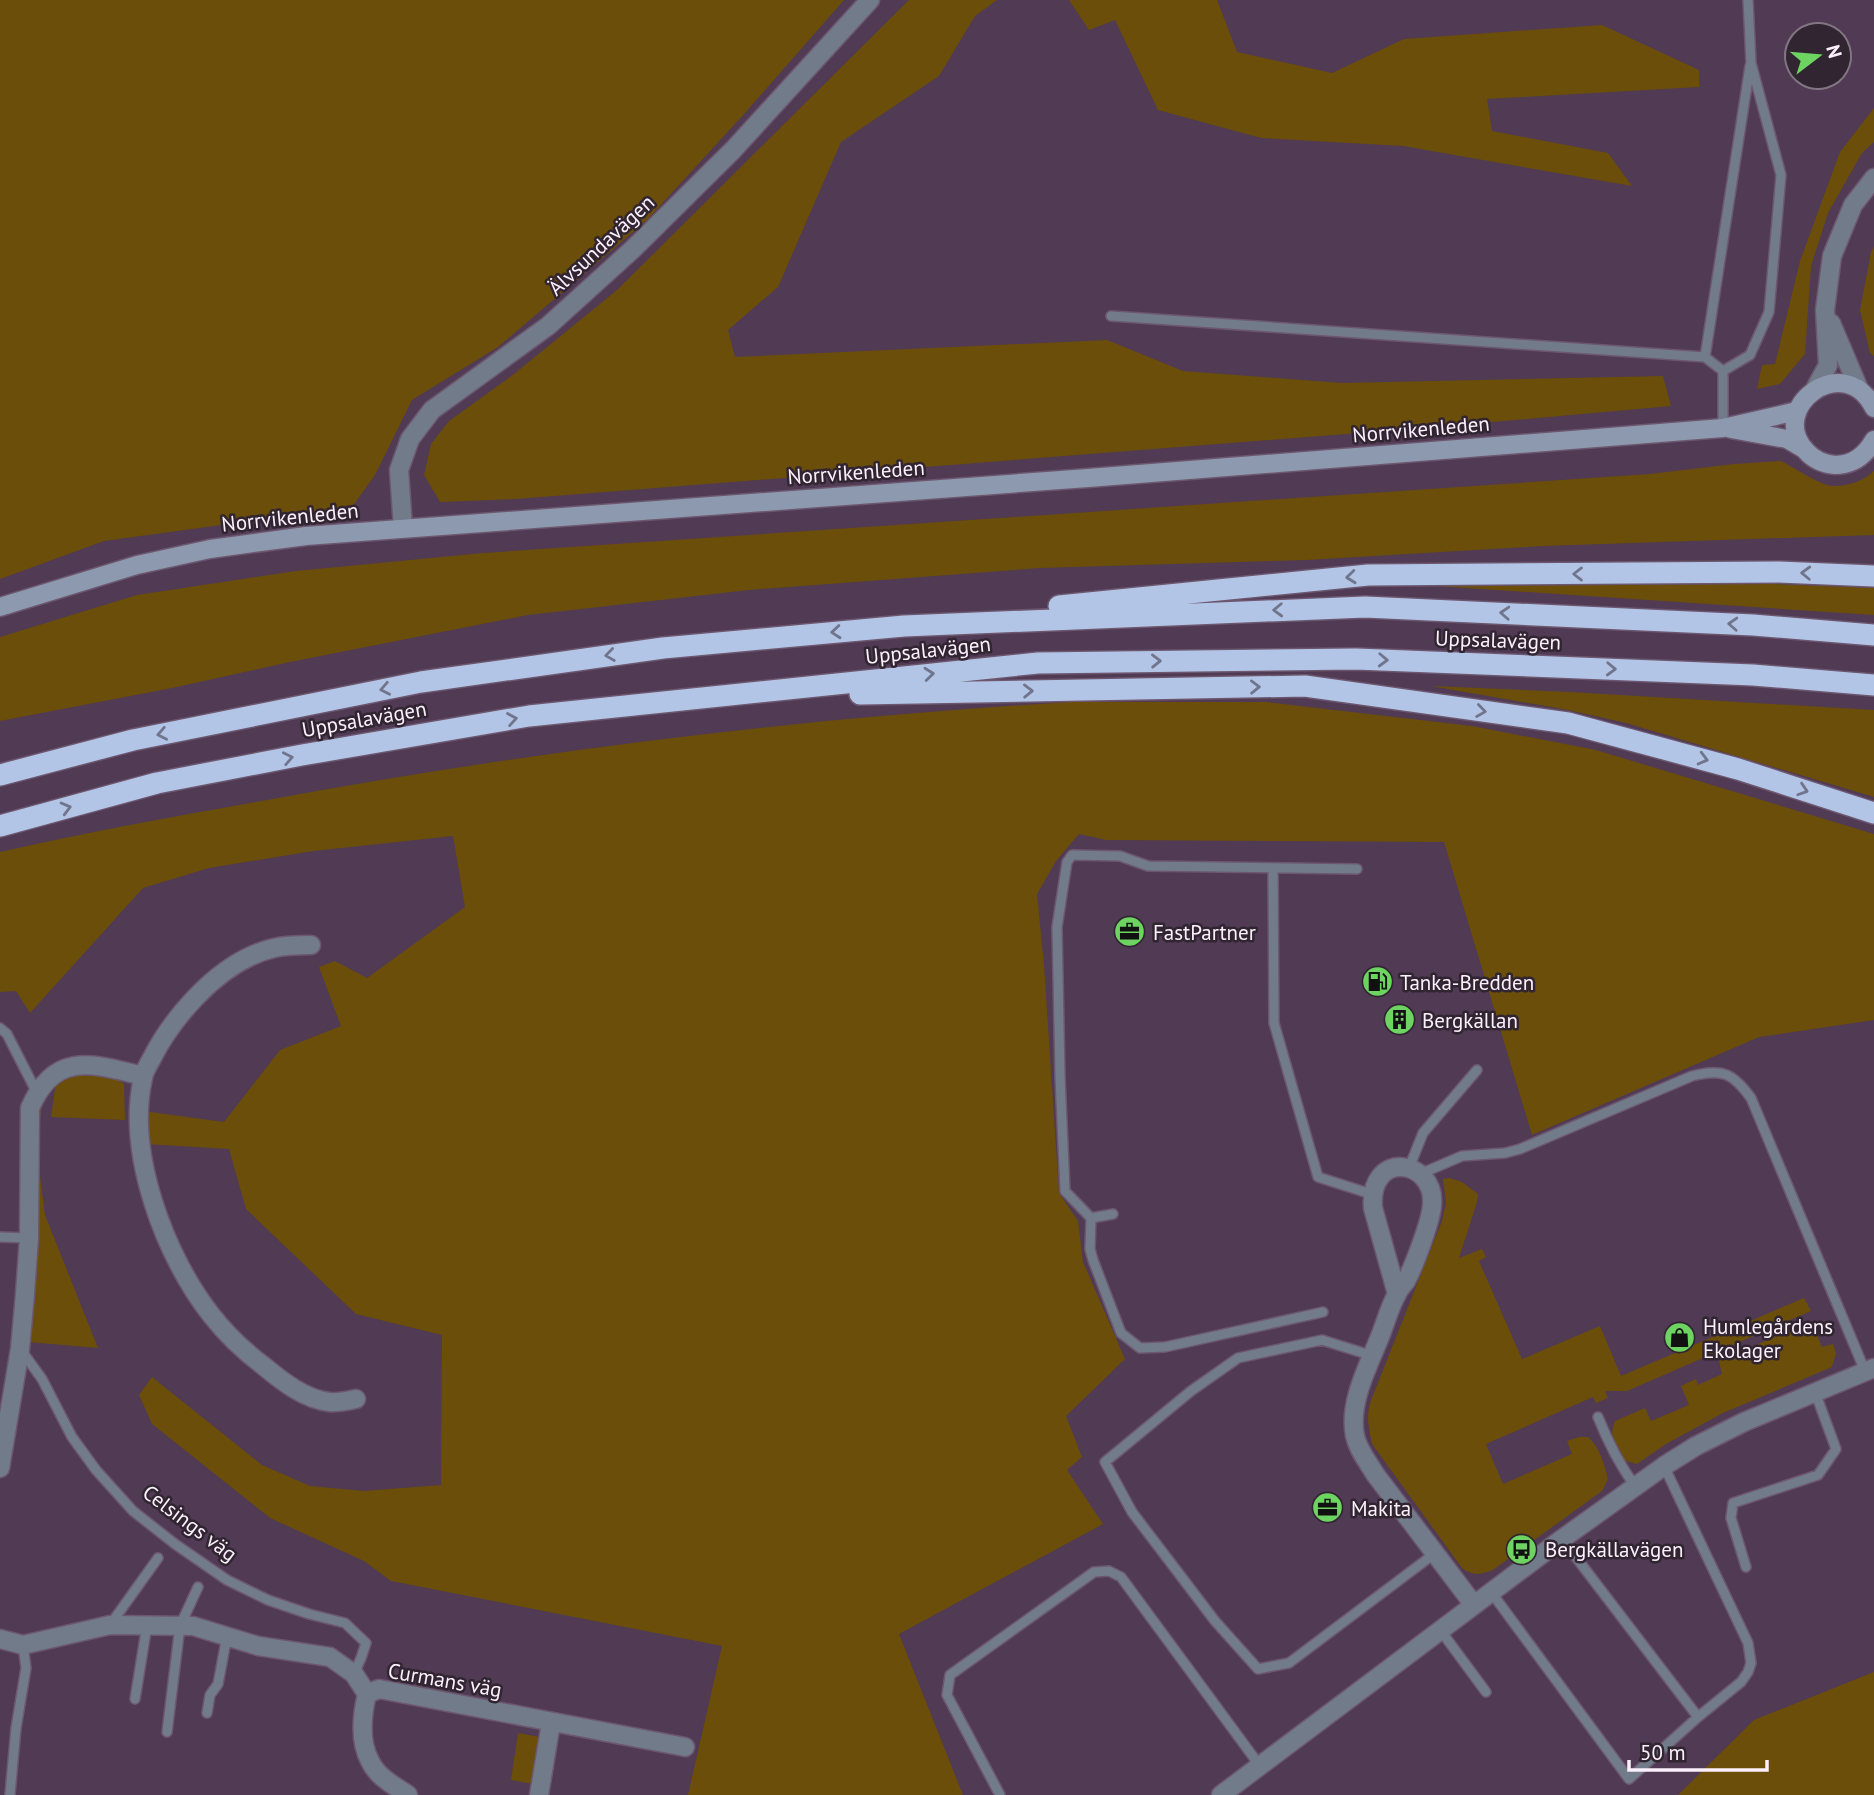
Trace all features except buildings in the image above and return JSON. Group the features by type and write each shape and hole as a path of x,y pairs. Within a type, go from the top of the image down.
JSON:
{"highway":[{"path":"904,626 1059,606 1368,575 1779,572 1874,576"},
{"name":"Uppsalavägen","path":"0,775 133,740 421,682 663,648 904,626 1365,607 1753,625 1874,635"},
{"name":"Uppsalavägen","path":"0,826 158,783 529,716 1038,663 1356,659 1754,675 1874,685"},
{"path":"715,696 1306,686 1568,723 1738,769 1874,813"}],"main road":[{"path":"1804,449 1797,436 1797,411 1804,398 1815,389 1828,383 1846,384 1869,399"},
{"name":"Norrvikenleden","path":"0,607 137,565 210,549 306,536 1723,428 1797,411"},
{"name":"Norrvikenleden","path":"1723,428 1787,439 1815,459 1829,464 1844,465 1857,460 1872,447"}],"street":[{"name":"Älvsundavägen","path":"403,528 399,470 410,439 432,410 548,326 633,249 733,150 870,0"},
{"path":"1815,389 1828,365 1825,310 1832,256 1853,205 1874,178"},
{"path":"1825,310 1869,399"},
{"path":"311,945 275,947 246,959 201,991 179,1014 160,1042 143,1076 140,1144 158,1216 195,1292 211,1315 242,1350 299,1392 327,1402 356,1399"},
{"path":"1,1461 20,1349 29,1238 30,1108 37,1093 52,1076 66,1068 99,1065 143,1076"},
{"path":"1397,1294 1371,1194 1380,1177 1397,1168 1415,1171 1427,1183 1432,1193 1432,1205 1413,1266 1397,1294 1360,1389 1354,1417 1355,1437 1375,1474 1474,1605"},
{"path":"1222,1795 1562,1539 1664,1466 1732,1428 1869,1370"},
{"path":"0,1639 23,1645 110,1625 193,1626 258,1646 330,1657 354,1674 367,1694"},
{"name":"Curmans väg","path":"408,1795 386,1781 370,1762 364,1742 363,1712 367,1694 379,1689 685,1747"},
{"path":"539,1795 551,1723"}],"lane":[{"path":"1705,356 1751,63 1748,0"},
{"path":"1723,371 1750,355 1769,312 1781,175 1751,63"},
{"path":"1111,316 1705,356 1723,371"},
{"path":"1723,371 1723,428"},
{"path":"1323,1312 1165,1347 1140,1348 1121,1333 1101,1285 1090,1249 1091,1218 1065,1191 1057,927 1067,862 1072,856 1120,856 1148,866 1357,869"},
{"path":"1273,868 1274,1023 1318,1177 1371,1194"},
{"path":"0,1028 7,1034 37,1093"},
{"path":"1477,1070 1423,1133 1415,1171 1462,1156 1505,1153 1520,1149 1692,1076 1708,1072 1726,1073 1740,1083 1751,1098 1869,1370"},
{"path":"1091,1218 1113,1214"},
{"path":"0,1237 29,1238"},
{"path":"1373,1356 1322,1340 1238,1358 1191,1391 1105,1462 1132,1512 1215,1621 1258,1669 1289,1664 1434,1554"},
{"name":"Celsings väg","path":"20,1349 42,1380 72,1437 96,1470 133,1511 227,1580 268,1600 345,1623 366,1643 354,1674"},
{"path":"1746,1567 1731,1518 1733,1503 1818,1475 1836,1449 1815,1392"},
{"path":"1598,1417 1616,1459 1635,1486"},
{"path":"1491,1592 1629,1779 1741,1682 1751,1663 1748,1643 1664,1466"},
{"path":"1562,1539 1698,1717"},
{"path":"110,1625 158,1558"},
{"path":"1000,1795 947,1695 950,1675 1094,1572 1109,1571 1121,1577 1260,1766"},
{"path":"167,1732 180,1626 198,1587"},
{"path":"135,1699 147,1625"},
{"path":"1441,1631 1486,1692"},
{"path":"207,1713 210,1695 218,1684 227,1636"},
{"path":"10,1794 16,1728 26,1668 23,1645"}],"shaded area":[{"path":"0,0 844,0 647,220 498,347 412,400 375,475 352,507 104,541 0,579"},
{"path":"909,0 997,0 975,16 939,76 841,142 778,287 728,330 735,357 1107,340 1183,371 1342,383 1663,376 1671,406 516,499 440,502 424,475 431,444 449,421 514,374 617,290"},
{"path":"1069,0 1217,0 1237,52 1332,73 1404,39 1602,25 1699,70 1699,87 1487,99 1492,131 1608,153 1632,186 1403,146 1261,138 1158,110 1115,20 1089,30"},
{"path":"1874,108 1874,142 1862,153 1828,213 1811,266 1805,354 1780,384 1757,389 1762,365 1775,364 1800,261 1840,152"},
{"path":"1874,247 1874,356 1870,353 1860,310"},
{"path":"1781,461 1832,486 1854,483 1874,471 1874,535 1543,546 1307,560 1040,568 749,590 528,615 0,721 0,637 137,595 296,571 483,553 1650,474"},
{"path":"1771,584 1874,588 1874,615 1436,586"},
{"path":"1431,686 1874,710 1874,797 1626,723"},
{"path":"1070,702 1266,702 1472,726 1596,750 1874,834 1874,1020 1759,1037 1532,1135 1444,842 1106,840 1079,834 1056,861 1037,894 1059,1193 1078,1221 1083,1262 1125,1359 1066,1416 1082,1457 1067,1470 1103,1524 899,1634 963,1795 688,1795 722,1646 391,1581 364,1561 270,1518 152,1424 139,1395 152,1377 262,1465 310,1486 364,1491 441,1485 442,1335 356,1314 246,1209 229,1149 145,1144 143,1111 224,1122 280,1050 341,1026 319,967 335,961 367,978 465,907 453,836 313,851 209,868 143,888 30,1013 16,991 0,992 0,852 99,831 466,766 768,727"},
{"path":"77,1072 113,1077 124,1084 125,1120 51,1117 56,1082"},
{"path":"43,1093 38,1160 45,1215 98,1348 28,1342 32,1123"},
{"path":"1443,1179 1462,1182 1478,1194 1459,1258 1482,1249 1486,1257 1479,1261 1522,1359 1600,1326 1621,1376 1804,1298 1811,1311 1627,1391 1605,1391 1608,1398 1596,1403 1593,1397 1486,1444 1503,1484 1572,1454 1567,1441 1588,1437 1599,1451 1608,1479 1602,1491 1493,1570 1481,1574 1462,1568 1372,1444 1368,1423 1370,1403 1442,1221 1446,1202"},
{"path":"1811,1321 1822,1347 1833,1344 1836,1353 1832,1367 1723,1413 1666,1444 1637,1464 1621,1460 1613,1441 1615,1421 1645,1408 1651,1421 1689,1405 1681,1386 1696,1379 1698,1385 1722,1374 1719,1361"},
{"path":"1874,1672 1874,1795 1678,1795 1754,1720"},
{"path":"518,1733 540,1737 533,1784 511,1780"}],"place":[{"name":"FastPartner","path":"1130,932"},
{"name":"Tanka-Bredden","path":"1377,982"},
{"name":"Bergkällan","path":"1399,1020"},
{"name":"Humlegårdens Ekolager","path":"1680,1338"},
{"name":"Makita","path":"1328,1508"},
{"name":"Bergkällavägen","path":"1522,1549"}]}
